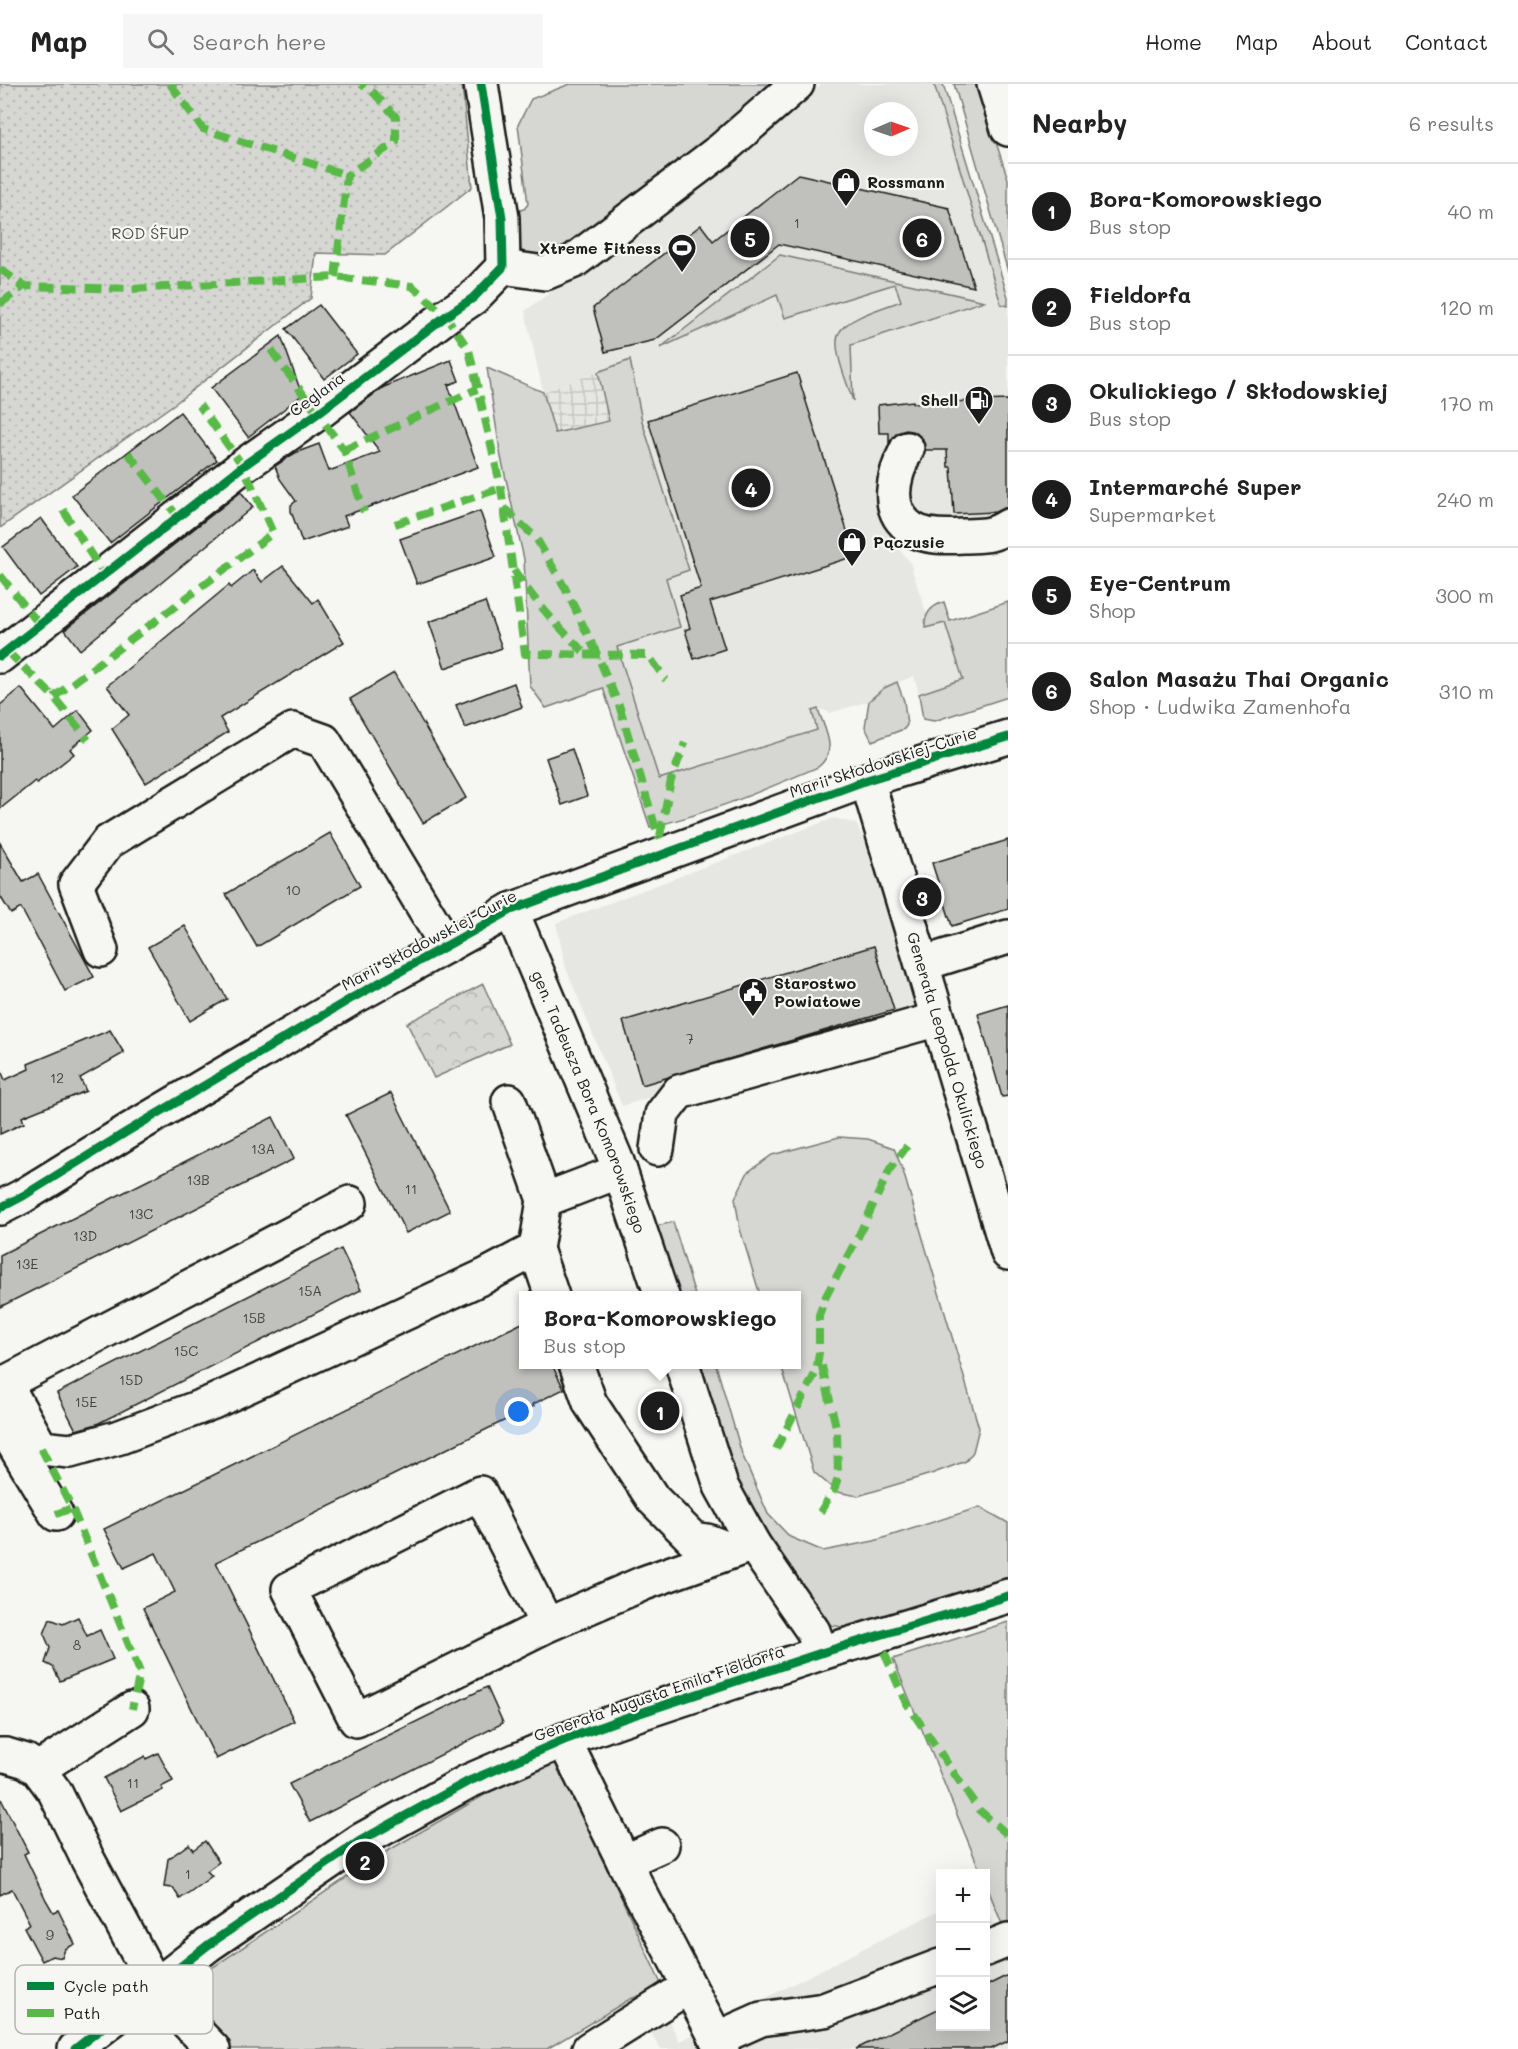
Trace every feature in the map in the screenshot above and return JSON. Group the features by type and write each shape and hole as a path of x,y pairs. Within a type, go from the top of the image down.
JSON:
{"street":[{"path":"481,84 502,218 503,267 544,273 574,261 721,150 797,84"},
{"path":"489,134 496,103 504,84"},
{"path":"994,84 1008,129"},
{"name":"Ceglana","path":"0,656 243,466 472,298 503,267"},
{"path":"907,449 897,469 893,495 899,517 914,531 942,537 995,535 1008,526"},
{"path":"101,950 76,884 108,842 293,730 324,741 447,946"},
{"name":"Marii Skłodowskiej-Curie","path":"0,1208 352,998 512,910 867,780 1008,737"},
{"name":"Generała Leopolda Okulickiego","path":"867,780 1007,1246"},
{"name":"gen. Tadeusza Bora Komorowskiego","path":"512,910 620,1171 660,1291"},
{"path":"922,964 1008,937"},
{"path":"657,1149 662,1114 679,1092 938,1019"},
{"path":"509,1101 544,1200 536,1249 550,1291"},
{"path":"544,1200 620,1171"},
{"path":"350,1203 2,1382 41,1448 70,1451 120,1437 213,1402 485,1276 536,1249"},
{"path":"577,1369 590,1403 653,1499 693,1539 743,1548"},
{"path":"683,1369 743,1548 813,1631 821,1653"},
{"path":"0,1421 56,1514"},
{"path":"547,1625 480,1493 289,1589 356,1720 547,1625 644,1583 743,1548"},
{"name":"Generała Augusta Emila Fieldorfa","path":"181,1965 208,1944 360,1841 467,1782 564,1740 821,1653 1008,1596"},
{"path":"38,1769 132,1709"},
{"path":"564,1740 624,1862 719,2044 761,2019 824,2010 936,1968"},
{"path":"0,1755 26,1761 38,1769 55,1792 88,1860 144,1965"},
{"path":"624,1862 662,1845"},
{"path":"589,2049 625,2040 688,1987"},
{"name":"Generała Augusta Emila Fieldorfa","path":"75,2049 94,2034"},
{"path":"198,2034 213,2049"}],"shaded area":[{"path":"822,84 934,84 1001,304 1008,306 1008,546 899,549 910,562 927,615 924,621 926,628 945,622 963,679 919,694 914,676 884,688 869,701 830,713 823,710 812,711 817,729 659,779 616,647 680,627 666,578 689,570 642,421 630,360 543,392 525,311 677,199","holes":["780,255 983,300 851,345 852,398 837,347 838,333 846,325 901,301 895,284 785,318 778,295 663,347"]},
{"path":"598,372 610,420 555,433 543,392"},
{"path":"834,818 856,824 878,867 924,1013 622,1106 566,968 556,923"},
{"path":"936,1912 936,2031 990,2031 990,1915 997,1931 1008,1927 1008,2049 661,2049 634,2006 652,1991 680,2041"}],"green space":[{"name":"ROD ŚFUP","path":"0,84 462,84 472,187 385,255 316,253 311,298 177,402 0,528"},
{"path":"570,84 781,84 559,253 538,255 523,253 517,245 512,212 524,209 528,204 518,125 531,99"},
{"path":"934,84 943,84 1008,297 1008,306 1001,304"},
{"path":"954,84 977,84 1008,179 1008,272"},
{"path":"780,255 984,301 851,345 853,401 837,347 839,333 858,318 901,301 895,284 785,318 777,295 660,348"},
{"path":"630,360 642,421 689,570 666,578 680,627 617,647 659,779 817,730 812,711 818,709 827,733 829,747 828,754 818,767 714,808 650,827 603,688 546,708 530,686 524,559 501,457 487,368 543,392 555,433 609,421 598,372"},
{"path":"944,602 950,621 1008,602 1008,697 934,721 923,719 919,694 963,679 945,623 925,628 929,612"},
{"path":"897,682 904,701 907,725 904,729 872,741 865,727 869,701 884,688"},
{"path":"483,984 510,1044 434,1078 407,1023"},
{"path":"839,1137 868,1139 894,1148 903,1171 979,1428 973,1452 966,1461 858,1496 837,1492 814,1472 782,1369 801,1369 801,1291 759,1291 740,1229 735,1198 748,1172 772,1155"},
{"path":"673,1222 694,1291 673,1291 653,1227"},
{"path":"696,1369 717,1369 742,1454 768,1514 790,1537 823,1551 874,1541 980,1507 1008,1523 1008,1577 853,1629 831,1625 818,1615 751,1514 719,1443"},
{"path":"1008,1622 1008,1927 1004,1929 990,1894 990,1869 979,1869 893,1659"},
{"path":"555,1754 663,1988 630,1999 547,2049 224,2049 209,2034 213,2034 213,1967 379,1856"}],"building":[{"path":"798,174 949,208 974,287 779,244 655,340 605,352 593,308 701,225 713,241"},
{"path":"319,305 357,354 324,379 286,329"},
{"path":"281,336 302,395 248,437 211,388"},
{"path":"451,360 459,381 448,385 478,467 344,516 348,526 302,542 291,511 291,505 296,501 280,479 275,466 295,453 319,444 329,471 380,452 350,412 384,387"},
{"path":"797,373 855,556 710,602 725,649 694,659 685,630 690,628 680,595 701,588 648,420"},
{"path":"1008,400 1008,507 995,512 954,514 951,467 948,467 947,450 925,450 923,439 915,432 906,430 897,433 889,443 889,433 879,433 878,405 913,401 913,403"},
{"path":"180,412 217,460 110,543 72,495"},
{"path":"241,492 253,507 80,650 65,630"},
{"path":"480,511 496,557 417,584 400,539"},
{"path":"41,518 77,567 39,596 3,547"},
{"path":"283,566 313,603 318,599 344,642 220,718 228,732 146,783 112,729 129,715 107,686 229,585 231,588 253,570 262,582"},
{"path":"485,602 502,648 445,668 429,622"},
{"path":"394,673 466,798 423,823 350,699"},
{"path":"514,683 522,707 465,728 456,705"},
{"path":"21,688 55,730 78,710 93,730 70,749 74,754 0,809 0,705"},
{"path":"572,749 587,796 562,805 546,758"},
{"path":"330,833 360,886 257,947 226,894"},
{"path":"1008,840 1008,909 952,926 932,863"},
{"path":"0,843 23,882 38,874 94,977 65,991 21,908 11,914 0,896"},
{"path":"185,926 227,999 190,1021 148,947"},
{"name":"Starostwo Powiatowe","path":"874,946 894,1010 642,1085 623,1021"},
{"path":"1008,1005 1008,1096 1002,1097 978,1014"},
{"path":"110,1030 124,1053 80,1078 86,1091 22,1117 24,1123 0,1134 0,1068 5,1080 29,1069 28,1064"},
{"path":"391,1093 450,1211 406,1233 346,1115"},
{"path":"273,1117 294,1159 0,1307 0,1255"},
{"path":"341,1249 361,1290 97,1424 76,1430 57,1393"},
{"path":"519,1324 519,1369 554,1369 564,1389 533,1404 534,1406 216,1562 294,1721 216,1759 143,1608 175,1592 156,1553 124,1568 104,1529"},
{"path":"78,1617 87,1636 100,1630 113,1659 60,1681 53,1667 45,1663 50,1648 44,1634 50,1619 63,1624"},
{"path":"487,1687 503,1723 310,1822 289,1784"},
{"path":"158,1753 173,1781 161,1787 163,1790 121,1811 104,1778 145,1756 146,1759"},
{"path":"0,1797 28,1852 24,1854 46,1900 53,1912 58,1910 75,1944 65,1949 62,1958 52,1956 42,1961 24,1927 30,1924 12,1889 0,1895"},
{"path":"205,1841 219,1862 207,1871 212,1876 180,1899 173,1888 164,1887 168,1859 189,1844 193,1850"},
{"path":"1008,1975 1008,2041 991,2049 856,2049 936,2010 936,2031 990,2031 990,1984"}],"marked path":[{"path":"170,84 203,129 347,175"},
{"path":"335,277 347,175 396,142 396,117 374,93 361,84"},
{"path":"0,269 24,286 131,289 335,277 412,286 446,316 469,350 501,488 525,654 648,655 666,680"},
{"path":"0,304 24,286"},
{"path":"271,350 344,450 364,512"},
{"path":"344,450 477,389"},
{"path":"54,697 273,533 243,466 199,405"},
{"path":"128,453 178,517"},
{"path":"395,524 501,488"},
{"path":"504,508 536,538 565,588 597,654 620,708 659,839"},
{"path":"63,510 104,575"},
{"path":"514,570 530,593 586,654"},
{"path":"0,575 39,624"},
{"path":"7,651 54,697 88,740"},
{"path":"660,836 671,780 685,743"},
{"path":"776,1449 816,1372 819,1353 819,1315 826,1296 858,1237 890,1169 907,1146"},
{"path":"820,1358 837,1431 838,1477 835,1488 820,1512"},
{"path":"41,1448 72,1508 140,1672 132,1709"},
{"path":"56,1514 72,1508"},
{"path":"884,1652 905,1701 979,1810 1008,1835"}],"cycle path":[{"path":"0,656 243,466 473,298 503,267 502,218 481,84"},
{"path":"0,1208 352,998 511,910 867,780 1008,737"},
{"path":"182,1965 360,1841 467,1782 564,1740 622,1719 821,1653 1008,1596"},
{"path":"75,2049 94,2034"}],"place":[{"name":"Rossmann","path":"846,208"},
{"name":"Eye-Centrum","path":"750,238"},
{"name":"Salon Masażu Thai Organic","path":"922,238"},
{"name":"Xtreme Fitness","path":"682,274"},
{"name":"Shell","path":"979,426"},
{"name":"Intermarché Super","path":"751,488"},
{"name":"Pączusie","path":"852,568"},
{"name":"Okulickiego / Skłodowskiej","path":"922,897"},
{"name":"Starostwo Powiatowe","path":"753,1018"},
{"name":"Bora-Komorowskiego","path":"660,1411"},
{"name":"Fieldorfa","path":"365,1861"}]}
